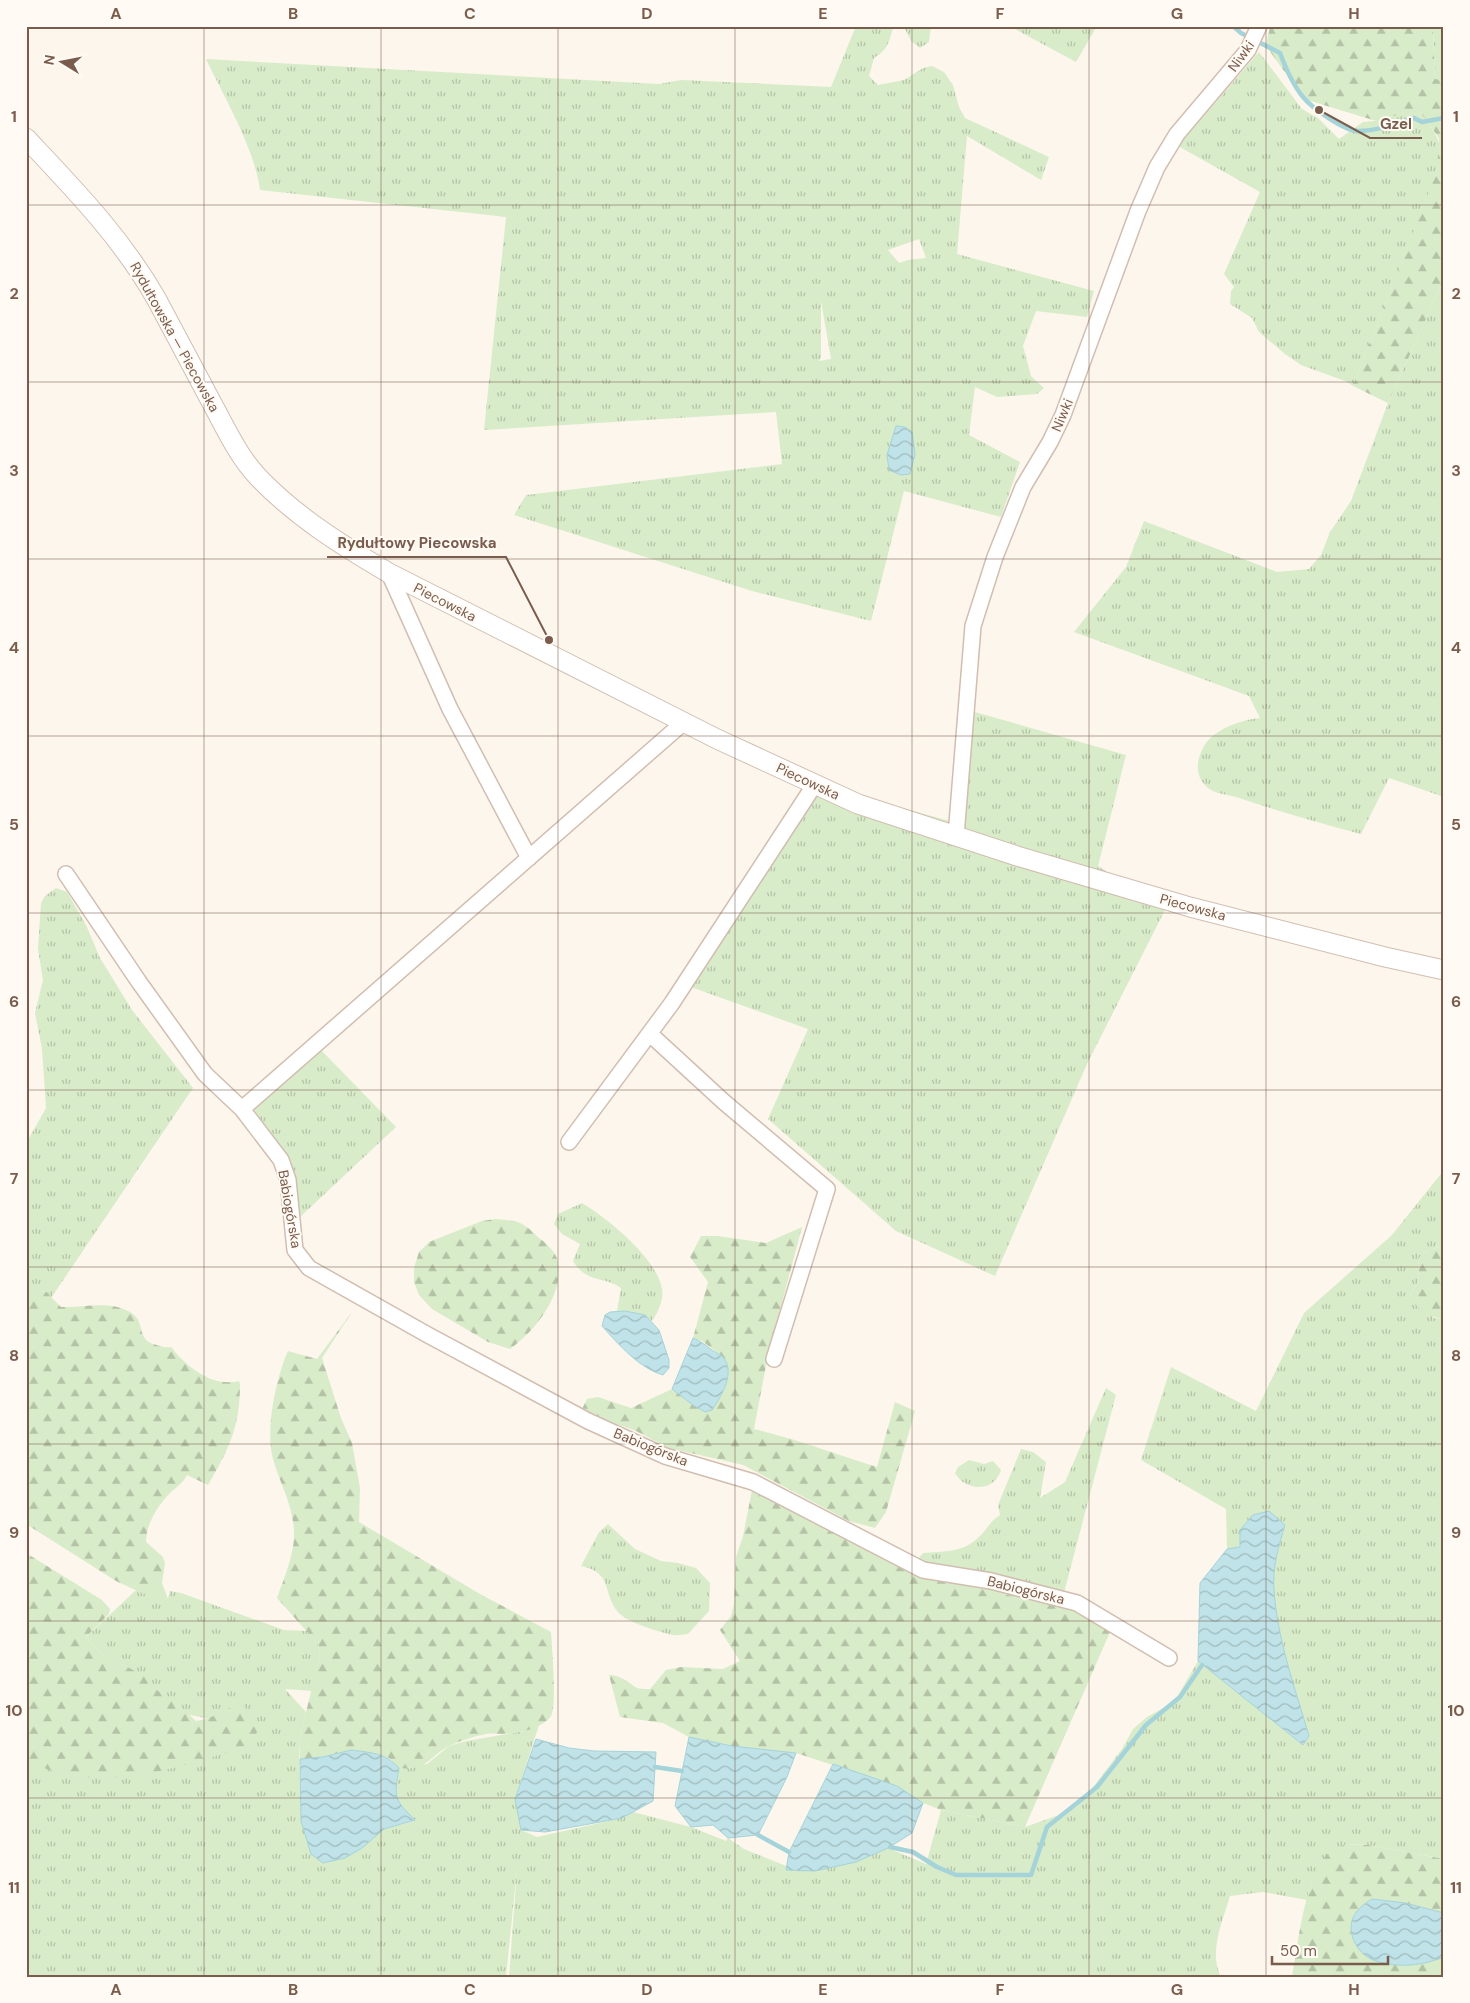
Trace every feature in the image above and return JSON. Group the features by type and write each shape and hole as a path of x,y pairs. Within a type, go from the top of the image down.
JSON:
{"street":[{"name":"Niwki","path":"956,836 973,626 995,557 1023,487 1050,442 1063,415 1138,211 1157,167 1177,134 1248,50 1259,28"},
{"name":"Rydułtowska — Piecowska","path":"26,138 96,212 135,264 157,300 238,452"},
{"name":"Piecowska","path":"238,452 258,477 299,514 339,543 390,574 684,722 858,804 1017,856 1190,907 1385,957 1444,970"},
{"path":"390,574 450,709 529,858"},
{"path":"242,1108 684,722"},
{"path":"569,1142 672,1003 815,784"},
{"name":"Babiogórska","path":"66,874 139,982 205,1074 242,1108 281,1160 288,1180 295,1250 310,1268 588,1421 658,1452 753,1482 924,1570 991,1581 1077,1603 1169,1658"},
{"path":"650,1034 724,1102 827,1190 774,1359"}],"green space":[{"path":"856,26 894,26 886,48 874,58 869,76 878,85 904,80 923,68 932,66 944,72 953,85 959,107 965,118 1049,157 1041,180 967,136 957,254 1094,291 1087,317 1036,311 1023,346 1031,376 1044,388 1037,394 997,397 975,387 969,435 1020,462 1001,517 904,491 871,621 752,591 514,515 526,495 782,464 776,412 484,430 506,217 260,190 257,174 245,141 206,59 659,84 681,80 831,87","holes":["919,239 926,258 899,263 888,250","821,301 831,359 819,361 821,357"]},
{"path":"901,26 931,26 929,42 920,48 911,41 905,29"},
{"path":"1009,26 1097,26 1076,62"},
{"path":"1270,26 1433,26 1435,79 1444,80 1444,279 1388,403 1353,386 1433,182 1437,170 1439,138 1418,109 1376,121 1304,99 1266,46"},
{"path":"1433,26 1444,26 1444,80 1435,79"},
{"path":"1259,52 1302,109 1318,118 1339,139 1363,122 1376,121 1392,113 1418,109 1432,128 1439,143 1439,159 1433,183 1353,386 1345,381 1301,365 1259,332 1252,318 1230,304 1231,291 1234,287 1224,274 1260,192 1178,146"},
{"path":"1444,279 1444,797 1389,778 1361,834 1214,791 1208,788 1200,778 1198,773 1199,757 1208,740 1221,730 1237,723 1260,718 1249,696 1074,632 1126,567 1144,521 1277,572 1309,569 1321,555 1330,532 1351,501 1388,403"},
{"path":"975,712 1126,755 1098,866 1165,910 1087,1064 995,1276 896,1231 768,1119 808,1029 688,986 815,784 957,823"},
{"path":"56,888 67,892 86,925 100,958 132,1010 193,1088 51,1298 26,1291 26,1139 29,1138 46,1108 42,1049 35,1013 43,980 38,949 41,903 45,896"},
{"path":"321,1050 396,1127 299,1218 291,1161 253,1107"},
{"path":"1444,1170 1444,1245 1425,1252 1419,1258 1418,1283 1410,1295 1434,1318 1444,1319 1444,1859 1368,1845 1346,1844 1311,1884 1307,1900 1263,1892 1230,1896 1216,1947 1217,1968 1221,1977 509,1977 517,1869 506,1977 26,1977 26,1760 210,1719 186,1714 129,1668 100,1652 86,1637 135,1591 162,1583 168,1599 170,1591 181,1593 284,1630 307,1631 318,1644 320,1655 312,1691 285,1689 306,1712 299,1741 300,1785 323,1863 345,1858 362,1848 384,1829 415,1821 398,1802 396,1788 399,1768 427,1764 449,1746 466,1741 524,1731 539,1725 515,1799 521,1830 537,1837 622,1818 633,1812 691,1827 726,1841 728,1838 744,1849 796,1870 856,1862 888,1848 926,1864 941,1810 1025,1827 1059,1815 1090,1791 1122,1749 1133,1729 1147,1717 1174,1702 1198,1661 1303,1745 1308,1736 1282,1645 1276,1608 1274,1573 1284,1524 1240,1547 1227,1549 1226,1509 1141,1460 1171,1367 1256,1411 1304,1313 1392,1235"},
{"path":"582,1203 604,1218 630,1240 651,1265 662,1289 660,1306 652,1321 645,1315 617,1311 621,1288 584,1273 573,1261 580,1244 562,1234 554,1224 558,1214"},
{"path":"495,1219 515,1221 524,1225 551,1248 558,1262 557,1287 546,1311 529,1332 510,1349 488,1342 432,1309 419,1295 414,1282 414,1268 419,1252 429,1242 482,1221"},
{"path":"802,1227 768,1355 754,1429 877,1467 895,1402 915,1411 886,1512 875,1528 849,1521 743,1465 669,1448 636,1431 581,1411 587,1399 598,1397 631,1408 672,1389 705,1412 721,1397 728,1375 727,1363 722,1356 702,1341 693,1338 708,1282 690,1257 701,1236 718,1236 766,1243"},
{"path":"1444,1245 1444,1319 1433,1317 1424,1312 1416,1305 1410,1295 1418,1283 1419,1258 1425,1252"},
{"path":"32,1288 46,1292 61,1307 105,1305 122,1308 130,1312 138,1320 144,1338 162,1347 171,1347 200,1374 219,1381 239,1381 238,1413 232,1437 208,1485 187,1475 162,1503 150,1522 146,1542 163,1557 165,1563 162,1583 155,1590 144,1594 116,1581 26,1524 26,1290"},
{"path":"352,1312 322,1358 341,1418 352,1443 360,1488 359,1522 480,1594 551,1632 554,1701 551,1716 547,1721 535,1728 521,1732 477,1736 449,1746 422,1765 409,1768 399,1768 389,1758 373,1753 351,1750 323,1757 300,1759 299,1741 320,1655 318,1644 277,1598 291,1557 294,1540 291,1513 273,1459 271,1447 271,1419 279,1375 288,1351 317,1359"},
{"path":"1106,1388 1116,1395 1060,1608 926,1576 910,1569 923,1553 959,1549 972,1543 1000,1515 998,1505 1021,1449 1033,1452 1046,1462 1040,1498 1065,1482"},
{"path":"969,1460 984,1464 993,1461 1001,1470 999,1476 986,1486 975,1487 969,1485 962,1481 955,1473 958,1467"},
{"path":"752,1490 833,1528 926,1576 1076,1611 1110,1632 1025,1827 941,1810 923,1803 897,1786 796,1753 732,1746 689,1737 663,1723 620,1717 609,1675 620,1677 637,1688 650,1689 666,1670 681,1667 723,1669 740,1661 720,1630 731,1616 734,1604 736,1557 743,1536"},
{"path":"608,1524 635,1549 661,1561 696,1568 710,1583 709,1611 688,1634 667,1634 627,1619 612,1604 605,1584 598,1573 581,1566 599,1532"},
{"path":"26,1553 102,1600 110,1609 109,1614 86,1637 100,1652 144,1676 158,1691 175,1702 196,1721 209,1718 242,1704 260,1727 250,1744 196,1762 167,1769 109,1778 80,1776 52,1771 26,1760"},
{"path":"1346,1844 1368,1845 1444,1859 1444,1977 1292,1977 1299,1932 1311,1884 1324,1858"}],"water":[{"path":"896,426 905,427 912,432 915,454 910,474 901,475 889,470 887,455"},
{"path":"625,1311 645,1315 659,1330 669,1360 669,1368 663,1375 654,1372 638,1361 622,1348 602,1326 605,1315 610,1312"},
{"path":"693,1338 722,1356 728,1369 728,1376 723,1391 712,1410 705,1412 672,1389"},
{"path":"1269,1511 1285,1525 1275,1565 1274,1589 1283,1645 1309,1736 1303,1745 1198,1661 1200,1583 1227,1549 1240,1547 1240,1530 1253,1515"},
{"path":"689,1737 732,1746 796,1753 787,1777 758,1835 728,1838 713,1825 691,1827 675,1806"},
{"path":"536,1739 569,1748 594,1751 656,1752 653,1801 622,1818 545,1832 521,1830 515,1799"},
{"path":"351,1750 382,1756 399,1768 396,1786 397,1798 415,1820 384,1829 362,1848 345,1858 323,1863 311,1854 301,1821 300,1759 323,1757"},
{"path":"833,1764 897,1786 923,1803 912,1833 888,1848 856,1862 815,1871 786,1870 789,1852"},
{"path":"1372,1899 1405,1903 1444,1913 1444,1957 1418,1964 1393,1965 1376,1961 1364,1955 1353,1938 1351,1925 1356,1912"}],"waterway":[{"path":"1233,26 1241,33 1280,53 1296,87 1307,102 1345,127 1352,130 1365,131 1386,127 1414,118 1422,122 1444,118"},
{"path":"890,1847 913,1852 937,1867 956,1875 1031,1875 1047,1827 1097,1787 1146,1725 1180,1697 1202,1665"},
{"path":"655,1767 682,1771"},
{"path":"758,1835 789,1852"}],"place":[{"name":"Gzel","path":"1319,110"},
{"name":"Rydułtowy Piecowska","path":"549,640"}]}
